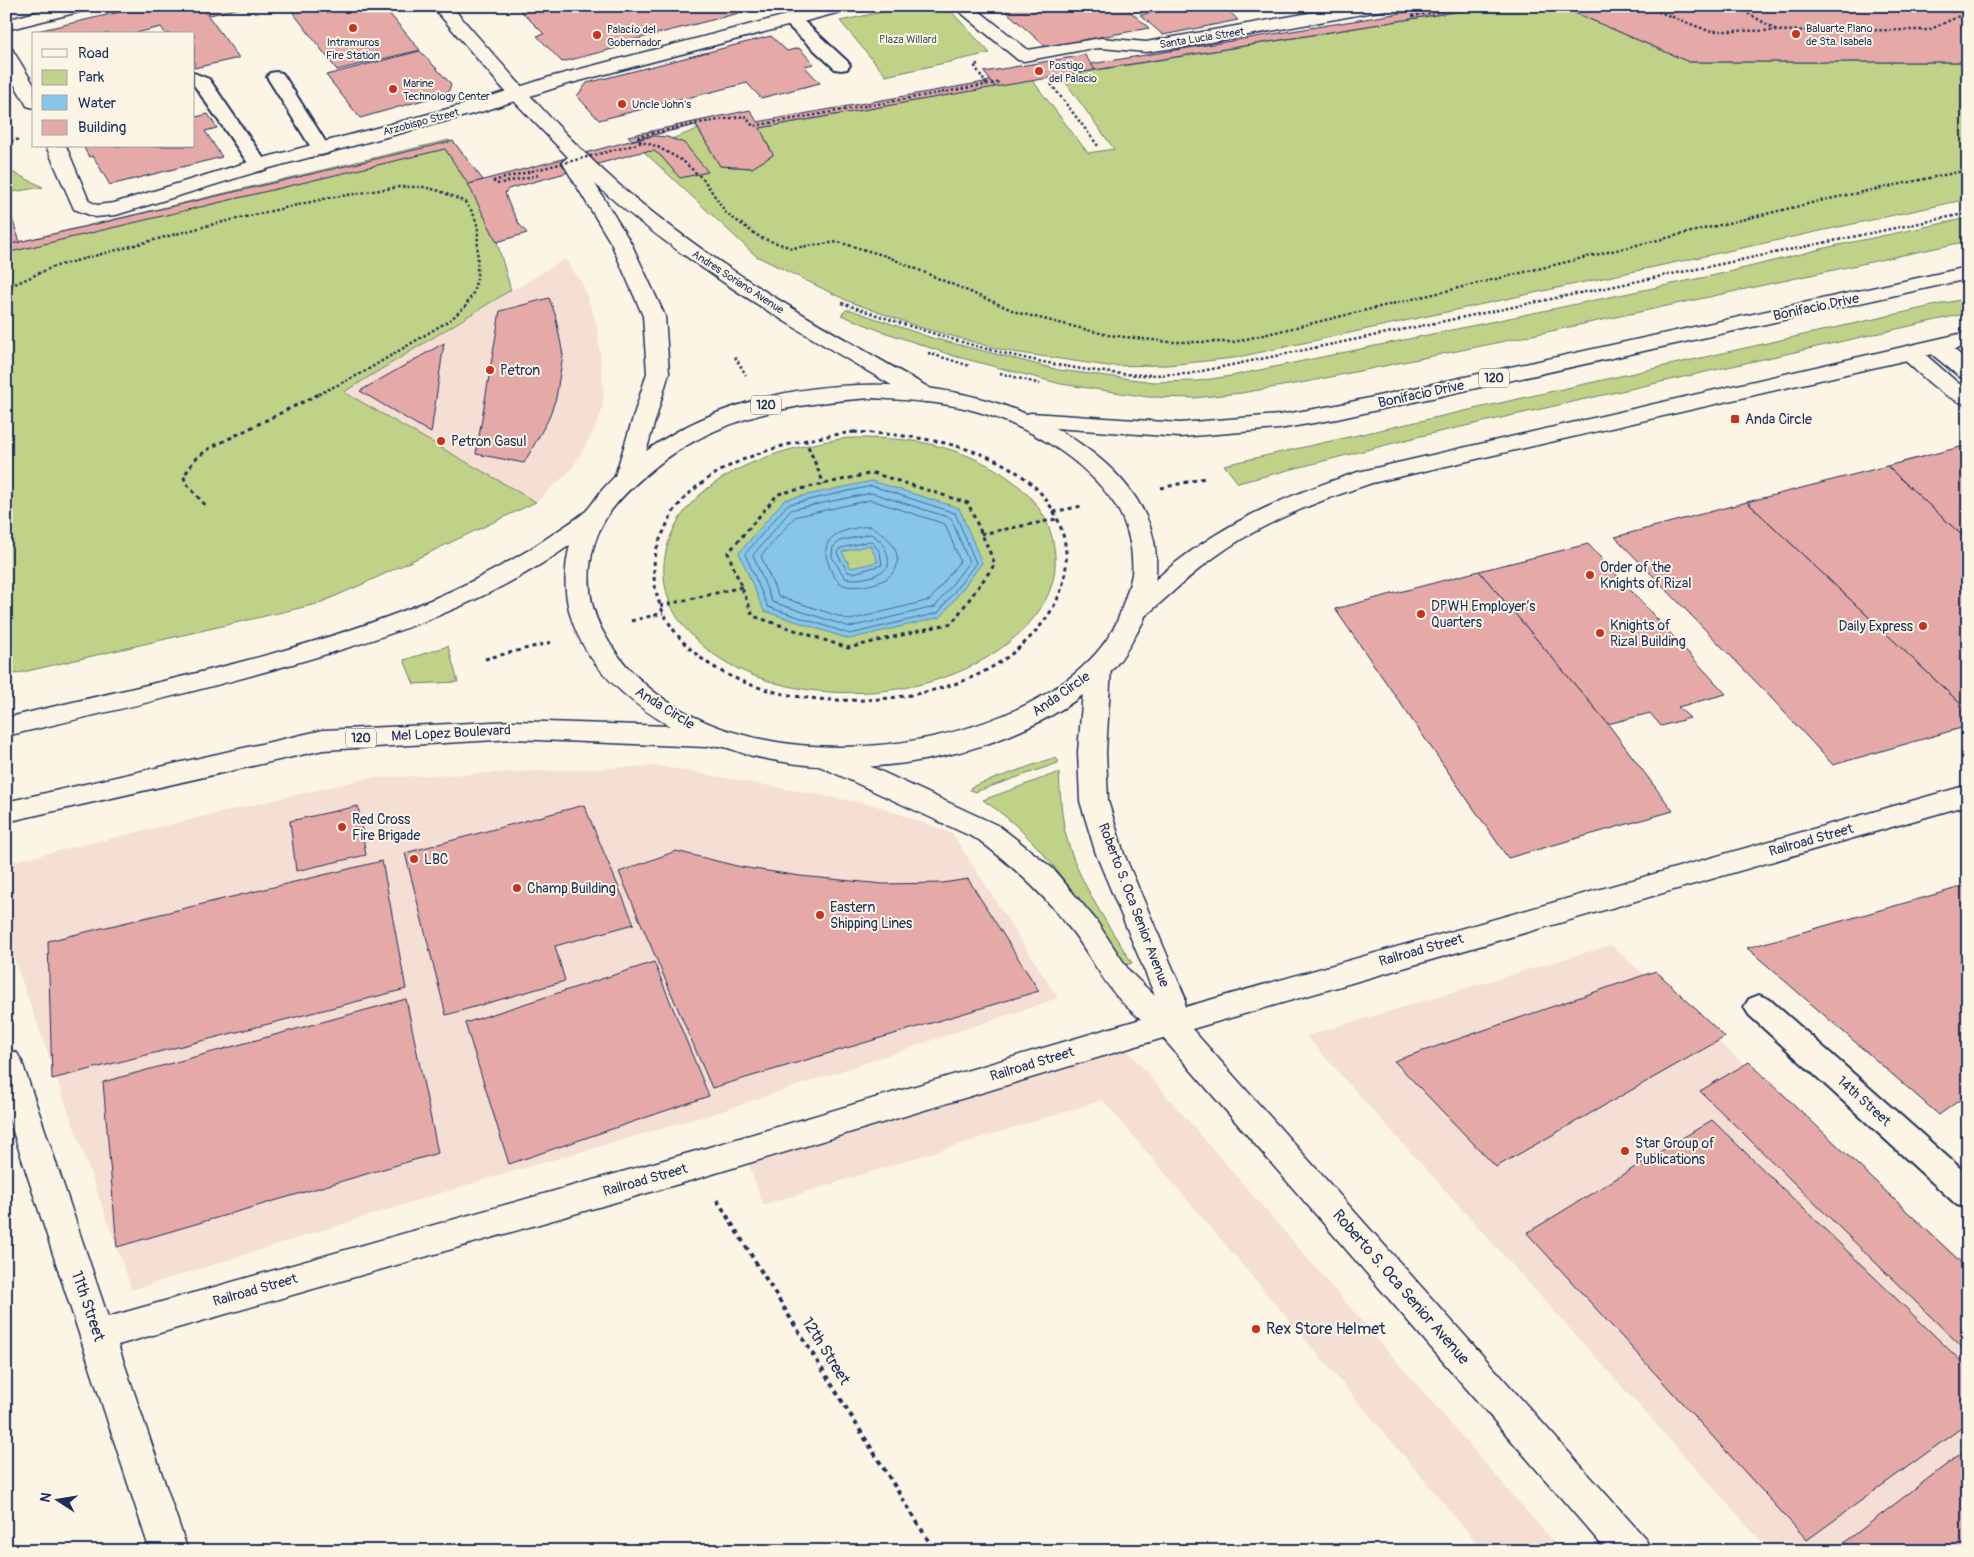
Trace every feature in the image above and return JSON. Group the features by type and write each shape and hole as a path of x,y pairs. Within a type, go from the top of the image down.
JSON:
{"main road":[{"path":"6,25 81,6"},
{"name":"Andres Soriano Avenue","path":"441,6 570,156 621,243 654,316 658,373 626,479"},
{"name":"Arzobispo Street","path":"57,148 81,205 96,211 116,209 259,165 477,107 516,93 842,6"},
{"name":"Santa Lucia Street","path":"962,6 1024,56 1101,43 1146,47 1380,6"},
{"path":"6,53 32,98"},
{"name":"Andres Soriano Avenue","path":"570,156 658,227 711,266 808,327 925,395"},
{"name":"Bonifacio Drive","path":"1014,418 1180,430 1279,422 1337,412 1968,273"},
{"name":"120","path":"1136,611 1208,550 1250,524 1310,496 1366,477 1911,354 1968,339"},
{"path":"1937,347 1968,372"},
{"path":"1911,354 1950,388 1968,398"},
{"name":"Anda Circle","path":"845,392 925,395 971,404 1014,418 1042,430 1088,460 1107,477 1123,497 1140,533 1143,552 1144,572 1136,611 1126,630 1098,667 1076,687 1050,705 1020,721 986,735 948,746 908,754 867,757 825,757 764,749 723,738 688,724 649,701 612,669 599,652 581,614 578,594 580,554 585,535 595,516 626,479 644,463 688,434 721,419 766,404 845,392"},
{"name":"120","path":"6,726 320,648 446,603 499,579 595,516"},
{"name":"Roberto S. Oca Senior Avenue","path":"1098,667 1092,752 1094,801 1110,854 1170,997 1169,1024"},
{"name":"Mel Lopez Boulevard","path":"6,812 323,740 514,730 723,738"},
{"name":"Roberto S. Oca Senior Avenue","path":"825,757 989,833 1042,876 1086,926 1119,980 1144,1006 1169,1024 1632,1551"},
{"name":"Railroad Street","path":"98,1335 696,1165 1169,1024 1968,795"},
{"name":"11th Street","path":"6,1062 169,1551"}],"lane":[{"path":"791,20 841,65"},
{"path":"276,77 321,149"},
{"path":"195,78 203,83 259,165"},
{"name":"14th Street","path":"1759,1007 1968,1195"}],"path":[{"path":"1644,6 1709,31 1929,30 1968,12"},
{"path":"1735,6 1777,31"},
{"path":"978,72 986,84"},
{"path":"1046,78 1098,147"},
{"path":"570,156 497,184 493,181 634,145 642,142 656,146 683,161 704,180 726,213 761,238 792,248 838,242 886,256 1019,313 1108,335 1170,342 1234,342 1814,203 1968,170"},
{"path":"6,288 53,267 261,212 328,198 399,187 440,191 466,202 478,226 477,278 473,293 465,308 450,320 362,373 210,448 195,459 184,476 185,482 205,505"},
{"path":"841,303 960,343 1068,368 1126,374 1188,374 1968,213"},
{"path":"925,352 971,366"},
{"path":"998,373 1042,384"},
{"path":"854,432 879,432 920,436 951,443 987,457 1012,470 1042,497 1057,519 1067,549 1065,580 1060,596 1041,626 1028,640 994,665 952,684 922,693 872,700 822,700 774,691 752,685 713,666 697,654 672,627 660,606 653,575 658,543 673,514 685,500 714,476 731,465 770,448 805,439 854,432"},
{"path":"805,439 824,484"},
{"path":"873,473 968,503 995,564 952,623 848,648 753,616 728,553 778,494 824,484 873,473"},
{"path":"981,534 1057,519"},
{"path":"660,606 742,587"},
{"name":"12th Street","path":"696,1165 935,1551"}],"shaded area":[{"name":"Petron","path":"565,259 583,285 597,325 604,394 601,413 594,430 571,470 536,502 343,391"},
{"path":"659,766 874,805 952,833 1058,998 719,1112 476,1182 132,1290 6,936 6,863 368,778"},
{"name":"Star Group of Publications","path":"1611,945 1968,1266 1968,1551 1770,1551 1306,1036"},
{"path":"1128,1051 1561,1551 1484,1551 1103,1100 763,1205 747,1158"}],"green space":[{"name":"Plaza Willard","path":"909,6 946,6 990,53 886,76 840,21"},
{"path":"1491,6 1559,6 1689,62 1968,62 1968,199 1234,358 1168,365 1108,366 1006,351 919,327 848,301 756,256 642,150 698,129 720,166 752,168 760,128 1032,80 1088,153 1114,149 1061,76"},
{"path":"449,140 497,242 511,290 344,392 536,502 317,604 6,676 6,245"},
{"path":"6,169 43,187 6,193"},
{"path":"1968,218 1968,241 1306,382 1241,393 1194,398 1148,397 1061,384 954,356 841,315 846,310 851,310 932,338 1059,370 1154,382 1197,381 1231,376 1725,273 1829,247"},
{"path":"1968,298 1968,313 1421,436 1238,483 1224,465"},
{"path":"848,438 884,438 920,442 943,447 965,455 988,465 1008,478 1026,493 1041,511 1050,532 1055,556 1055,572 1051,587 1037,614 1027,626 1004,646 956,673 916,685 873,692 829,692 786,686 746,672 710,652 682,624 672,609 666,592 664,565 674,528 690,505 711,486 736,470 763,458 821,442"},
{"path":"448,646 458,682 414,684 404,660"},
{"path":"1053,758 1058,760 1058,763 975,792 970,790 971,787"},
{"path":"1059,773 1064,827 1075,863 1092,898 1132,963 1120,967 1076,897 1044,854 1005,816 983,800"}],"water":[{"path":"872,481 959,508 982,563 941,617 849,639 764,611 739,553 784,500","holes":["870,545 878,562 851,568 842,552"]}],"building":[{"path":"146,6 201,6 239,58 195,68 195,32 165,32 161,27 140,32 33,32"},
{"path":"203,6 248,6 210,15"},
{"name":"Intramuros Fire Station","path":"288,6 383,6 420,50 337,70"},
{"name":"Palacío del Gobernador","path":"516,6 767,6 621,43 624,46 562,62 537,36 544,34"},
{"path":"1000,6 1124,6 1149,28 1046,47"},
{"path":"1164,6 1224,6 1238,20 1163,35 1140,15 1167,9"},
{"path":"1444,6 1491,6 1095,70 1091,64"},
{"name":"Baluarte Plano de Sta. Isabela","path":"1559,6 1968,6 1968,62 1689,62"},
{"path":"771,36 787,51 799,48 814,64 804,66 820,83 761,98 747,83 599,120 577,96 587,83"},
{"name":"Marine Technology Center","path":"420,51 451,84 448,93 360,118 326,75"},
{"name":"Postigo del Palacio","path":"1085,55 1095,70 995,87 984,72"},
{"path":"990,81 995,87 760,128 773,155 752,168 720,166 696,125 632,140 628,136 750,110 757,122"},
{"path":"208,114 217,128 205,131 222,157 110,185 93,156 89,157 84,148 195,148 195,115 196,117"},
{"path":"654,136 667,137 684,143 708,172 680,178 661,156 654,151 641,152 508,189 505,193 508,202 519,224 527,233 497,242 468,184 630,141"},
{"path":"453,141 483,180 468,184 445,149 6,253 6,245"},
{"path":"6,201 20,242 6,245"},
{"path":"549,298 555,314 563,355 556,398 548,420 524,463 476,454 500,311"},
{"path":"444,343 431,433 360,391"},
{"path":"1968,445 1968,541 1887,466"},
{"name":"Daily Express","path":"1887,466 1968,541 1968,711 1747,502"},
{"path":"1747,502 1968,711 1968,726 1833,765 1761,687 1615,537"},
{"name":"Knights of Rizal Building","path":"1588,544 1726,694 1678,707 1690,718 1661,726 1650,713 1608,724 1479,571"},
{"path":"1479,571 1608,724 1673,811 1508,858 1335,609"},
{"name":"Champ Building","path":"584,805 634,924 555,946 565,981 446,1015 405,853"},
{"path":"358,806 366,855 296,871 290,821"},
{"name":"Eastern Shipping Lines","path":"676,851 741,867 800,876 883,884 943,883 968,879 1039,991 712,1088 619,872"},
{"path":"382,861 406,989 52,1079 48,941"},
{"path":"1968,885 1968,1094 1939,1115 1747,948"},
{"path":"654,962 709,1096 509,1164 465,1023"},
{"path":"1656,971 1725,1037 1496,1167 1394,1061"},
{"path":"406,999 438,1153 117,1247 103,1082"},
{"path":"1749,1062 1968,1269 1968,1353 1700,1091"},
{"path":"1712,1120 1968,1368 1968,1423 1807,1540 1527,1233"},
{"path":"1968,1448 1968,1551 1844,1551 1840,1546"}],"place":[{"name":"Intramuros Fire Station","path":"353,28"},
{"name":"Baluarte Plano de Sta. Isabela","path":"1796,34"},
{"name":"Palacío del Gobernador","path":"597,35"},
{"name":"Postigo del Palacio","path":"1039,71"},
{"name":"Marine Technology Center","path":"393,89"},
{"name":"Uncle John's","path":"622,104"},
{"name":"Petron","path":"490,370"},
{"name":"Anda Circle","path":"1735,419"},
{"name":"Petron Gasul","path":"441,441"},
{"name":"Order of the Knights of Rizal","path":"1590,575"},
{"name":"DPWH Employer’s Quarters","path":"1421,614"},
{"name":"Daily Express","path":"1923,626"},
{"name":"Knights of Rizal Building","path":"1600,633"},
{"name":"Red Cross Fire Brigade","path":"342,827"},
{"name":"LBC","path":"414,859"},
{"name":"Champ Building","path":"517,888"},
{"name":"Eastern Shipping Lines","path":"820,915"},
{"name":"Star Group of Publications","path":"1625,1151"},
{"name":"Rex Store Helmet","path":"1256,1329"}]}
